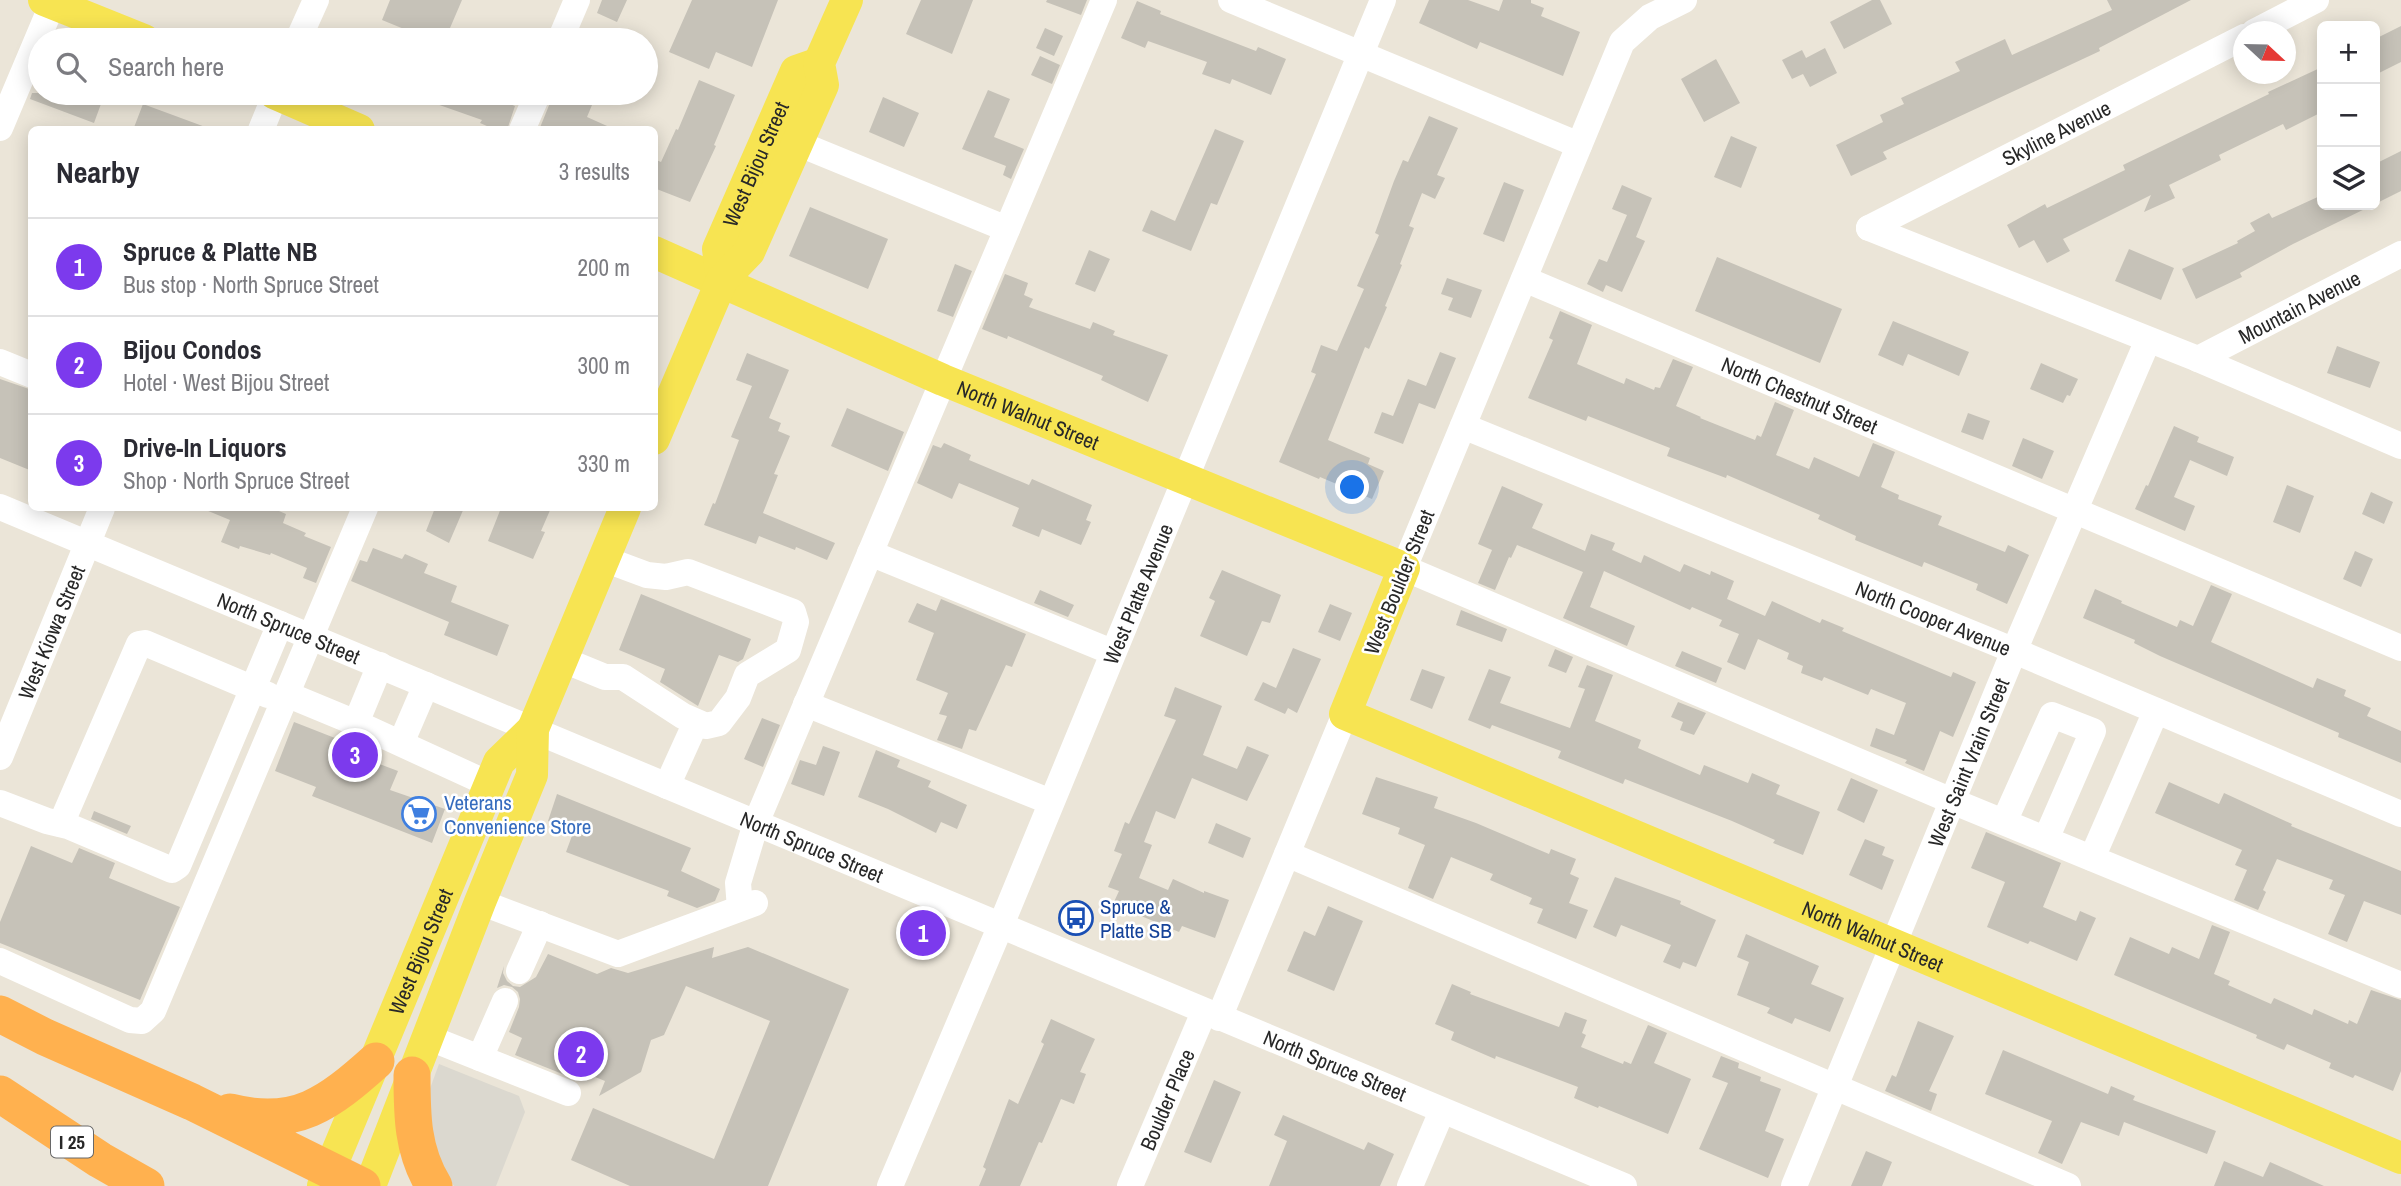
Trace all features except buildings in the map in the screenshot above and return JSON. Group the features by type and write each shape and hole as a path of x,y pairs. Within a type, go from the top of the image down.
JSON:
{"highway":[{"path":"0,1014 45,1037 192,1102 326,1178 362,1186"},
{"path":"192,1102 236,1114 289,1116 306,1112 324,1103 376,1061"},
{"path":"412,1074 414,1139 422,1165 434,1186"},
{"name":"I 25","path":"0,1094 100,1160 146,1186"}],"main road":[{"name":"West Bijou Street","path":"658,430 722,280 749,252 823,85 819,63 847,0"},
{"path":"50,1 115,28"},
{"name":"West Bijou Street","path":"722,280 718,249 796,71 819,63"},
{"path":"302,105 350,126"},
{"name":"North Walnut Street","path":"658,254 943,380 1404,568"},
{"name":"West Bijou Street","path":"370,1186 532,775 533,729 624,511"},
{"name":"West Boulder Street","path":"1345,714 1404,568"},
{"name":"North Walnut Street","path":"1345,714 2401,1158"},
{"name":"West Bijou Street","path":"326,1178 499,762 533,729"}],"street":[{"path":"303,28 316,0"},
{"path":"565,28 577,0"},
{"path":"480,902 618,954 748,906 738,883 757,823 1104,0"},
{"path":"1231,0 1579,145"},
{"name":"West Platte Avenue","path":"890,1186 1001,925 1383,0"},
{"name":"West Boulder Street","path":"1404,568 1622,42 1647,9 1684,0"},
{"path":"2275,21 2316,0"},
{"path":"39,28 50,1"},
{"name":"Skyline Avenue","path":"2148,340 1869,228 2233,43"},
{"path":"0,128 28,57"},
{"path":"263,126 270,105"},
{"path":"524,126 533,105"},
{"path":"797,143 1007,229"},
{"name":"Mountain Avenue","path":"2198,359 2401,254"},
{"name":"North Chestnut Street","path":"1524,279 2401,648"},
{"path":"2148,340 2401,446"},
{"name":"West Saint Vrain Street","path":"1794,1186 2014,651 2148,340"},
{"path":"0,362 28,373"},
{"name":"North Cooper Avenue","path":"1463,426 2014,651 2401,814"},
{"name":"North Spruce Street","path":"0,507 1613,1184"},
{"name":"West Kiowa Street","path":"0,757 9,712 101,511"},
{"path":"0,961 130,1020 142,1021 153,1011 364,511"},
{"path":"870,553 1112,652"},
{"path":"561,659 605,677 623,677 706,726 719,723 738,698 747,675 788,650 796,622 793,612 688,572 666,577 647,575 604,559"},
{"path":"1404,568 1952,801 2401,985"},
{"path":"0,803 61,824 172,870 178,866 280,624"},
{"path":"61,824 139,644 145,643 252,688 356,723 491,785"},
{"path":"356,723 380,666"},
{"path":"401,743 426,685"},
{"path":"806,704 1051,802"},
{"path":"2092,858 2156,710"},
{"name":"West Boulder Street","path":"1212,1015 1287,854 1345,714"},
{"path":"2004,822 2052,715 2093,732 2046,839"},
{"path":"667,786 696,722"},
{"path":"1287,854 2068,1186"},
{"path":"519,971 540,924"},
{"path":"480,1058 505,1001"},
{"name":"Boulder Place","path":"1130,1186 1212,1015"},
{"path":"427,1037 568,1093"},
{"path":"1410,1186 1442,1111"}],"shaded area":[{"path":"439,1064 519,1096 525,1112 496,1186 454,1186 429,1149 424,1105"}],"place":[{"name":"Drive-In Liquors","path":"355,755"},
{"name":"Veterans Convenience Store","path":"419,814"},
{"name":"Spruce & Platte SB","path":"1076,918"},
{"name":"Spruce & Platte NB","path":"923,933"},
{"name":"Bijou Condos","path":"581,1054"}]}
